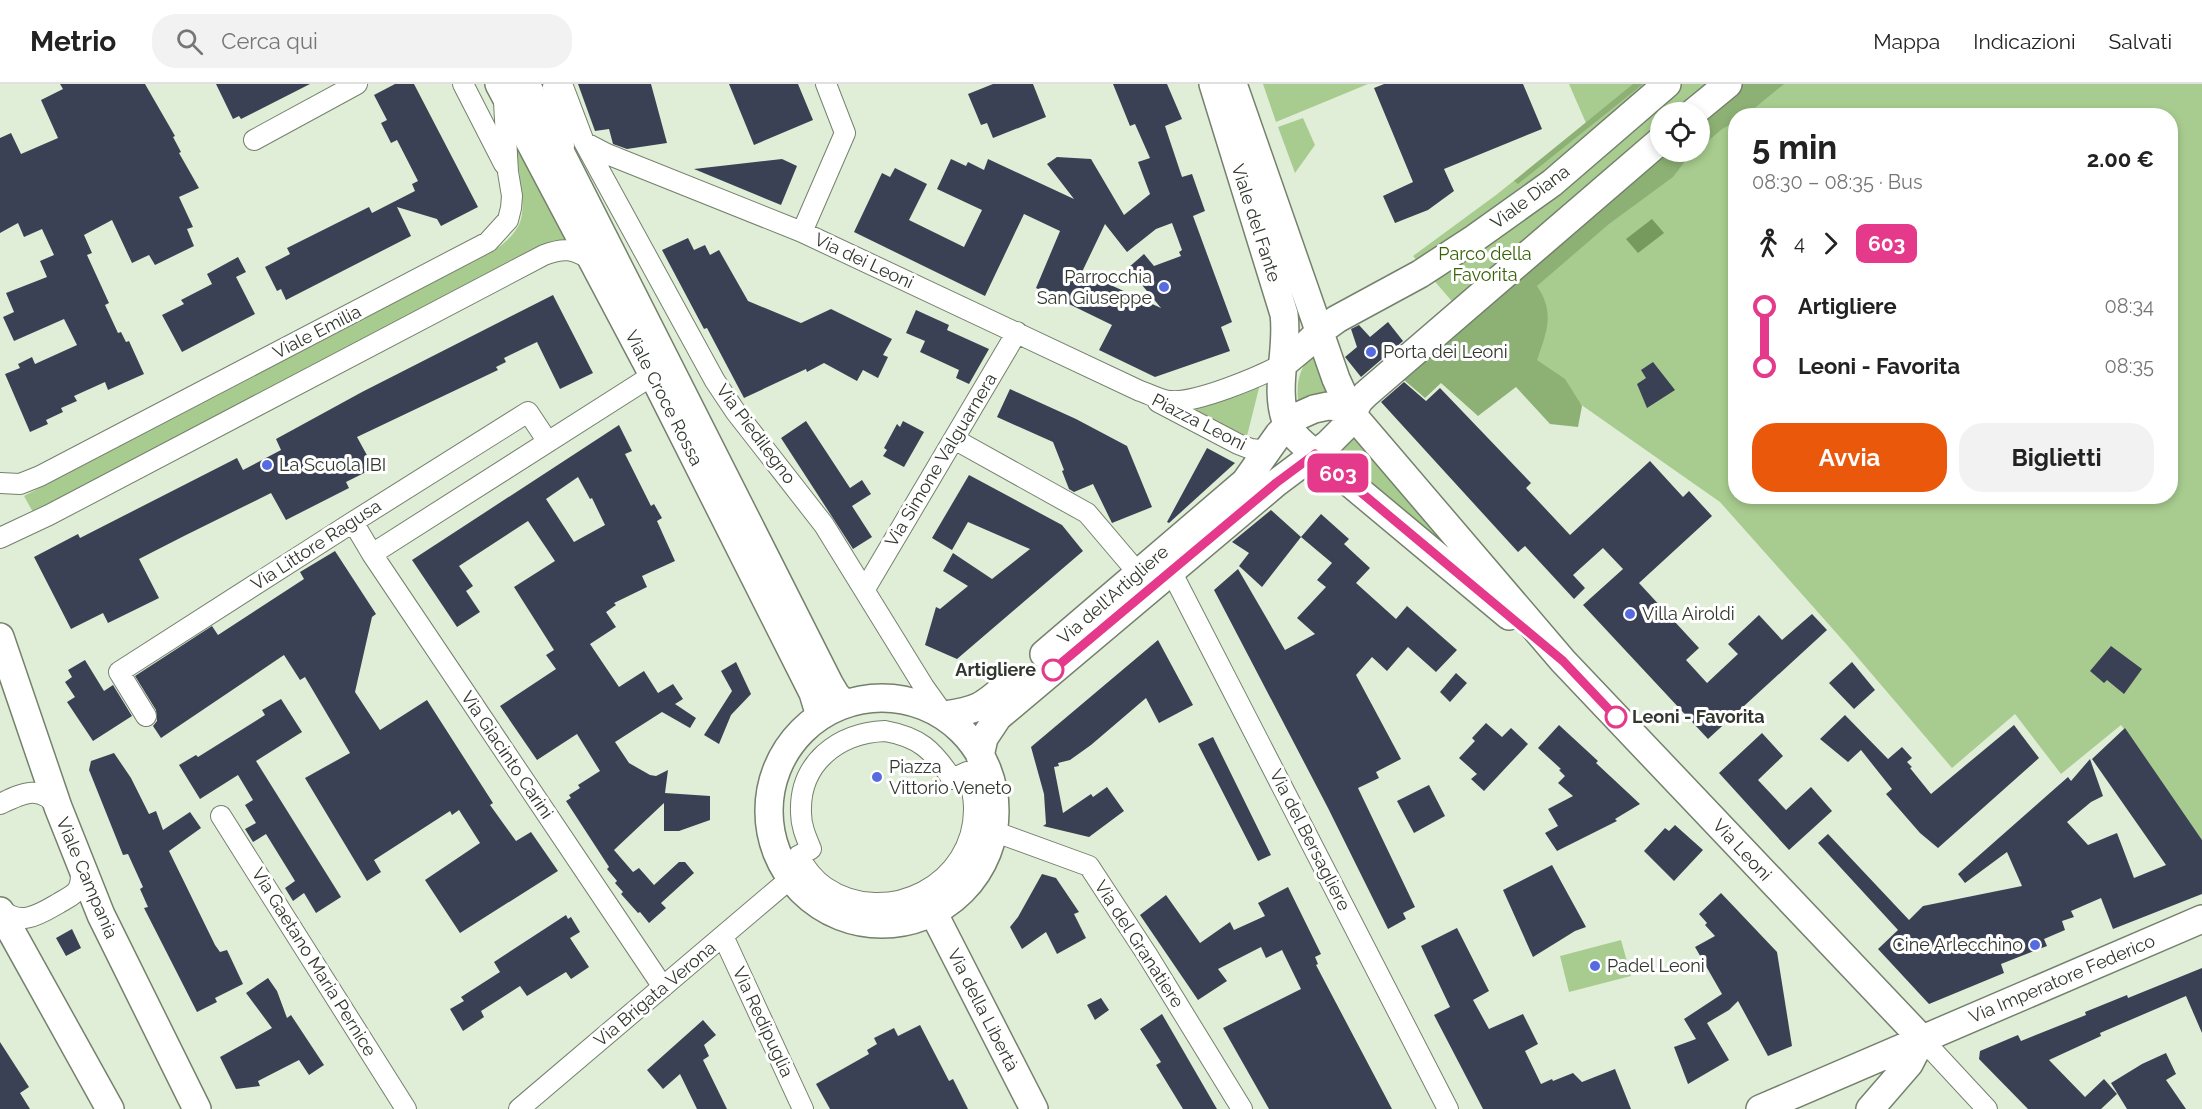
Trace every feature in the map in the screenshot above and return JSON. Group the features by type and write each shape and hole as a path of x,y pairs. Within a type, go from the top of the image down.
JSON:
{"street":[{"path":"254,140 357,84"},
{"path":"463,84 508,172"},
{"name":"Viale Croce Rossa","path":"552,84 575,152 830,685 845,704"},
{"name":"Viale Croce Rossa","path":"562,84 575,152"},
{"path":"802,232 845,133 826,84"},
{"name":"Viale del Fante","path":"1213,84 1284,314 1286,330 1283,364"},
{"name":"Viale del Fante","path":"1233,84 1319,332"},
{"name":"Viale Diana","path":"1283,364 1337,319 1420,274 1552,183 1667,84"},
{"path":"1706,102 1728,84"},
{"name":"Viale Emilia","path":"0,483 20,484 40,476 488,242 499,233 508,220 512,196 508,172 509,86"},
{"name":"Viale Croce Rossa","path":"509,86 575,152"},
{"name":"Viale Croce Rossa","path":"509,86 592,260 653,375 813,693 820,716"},
{"path":"1345,424 1366,394 1650,150"},
{"name":"Via dei Leoni","path":"575,152 607,154 802,232 1140,391"},
{"name":"Via Piedilegno","path":"575,152 715,381 735,411 824,525 924,687 944,715"},
{"name":"Viale Emilia","path":"0,538 544,255 557,250 569,249 592,260"},
{"name":"Via Simone Valguarnera","path":"865,589 1017,332"},
{"name":"Via Leoni","path":"1319,332 1336,380 1345,424 1563,661 1922,1039"},
{"path":"1283,364 1281,398 1291,430"},
{"name":"Piazza Leoni","path":"1140,391 1169,401 1186,401 1248,380 1283,364"},
{"name":"Via Littore Ragusa","path":"372,554 653,375"},
{"name":"Piazza Leoni","path":"1140,391 1238,444 1251,449 1267,451"},
{"name":"Via dell'Artigliere","path":"944,715 974,710 986,704 1245,482 1258,467 1267,451 1281,398"},
{"name":"Via dell'Artigliere","path":"974,764 990,726 998,717 1276,483 1315,454 1345,424 1340,407 1322,407 1305,413 1291,430 1267,451"},
{"name":"Via Littore Ragusa","path":"146,716 119,672 528,412 548,442"},
{"name":"Via Leoni","path":"1291,430 1315,454 1563,661"},
{"path":"954,439 1087,513 1138,573"},
{"path":"1276,483 1307,470 1318,469 1339,474"},
{"name":"Via Giacinto Carini","path":"353,522 372,554 663,987"},
{"name":"Via del Bersagliere","path":"1171,572 1448,1109"},
{"name":"Viale Campania","path":"0,637 58,807 81,866 123,962 197,1109"},
{"path":"974,764 952,778 930,749 916,740 885,731 868,732 846,739 823,755 805,783 801,799 804,831 811,849 798,856 812,876 824,886 853,900 885,903 916,897 943,879 963,854 969,839 974,808 974,764 973,743 957,725 944,715 901,699 870,698 845,704 820,716 805,727 789,746 776,768 770,792 768,818 772,842 782,866 790,878 819,906 847,918 876,924 906,921 933,912 949,902 973,878 982,863 993,831 995,811 993,790 974,764"},
{"path":"0,804 28,792 51,798 58,807"},
{"name":"Via Gaetano Maria Pernice","path":"221,816 406,1109"},
{"name":"Via del Granatiere","path":"993,831 1089,866 1148,956 1242,1109"},
{"path":"81,866 81,880 75,894 36,916 18,918 9,916 3,923 110,1109"},
{"name":"Via Brigata Verona","path":"519,1109 541,1101 663,987 790,878"},
{"name":"Via della Libertà","path":"933,912 1034,1109"},
{"name":"Via Imperatore Federico","path":"1760,1109 2202,919"},
{"name":"Via Redipuglia","path":"723,936 803,1109"},
{"path":"1870,1109 1909,1064 1922,1039 1987,1109"}],"green space":[{"path":"1263,84 1368,84 1276,122"},
{"name":"Parco della Favorita","path":"1569,84 2202,84 2202,840 2121,725 2061,774 2015,714 1952,768 1720,502 1480,334 1413,256 1496,195 1586,123"},
{"path":"1303,118 1315,145 1295,173 1278,127"},
{"path":"515,132 572,241 553,242 34,514 24,496 492,252 505,242 519,225 522,216"},
{"path":"1315,350 1330,395 1299,406 1300,376 1305,363"},
{"path":"1260,384 1247,436 1188,409"},
{"path":"1353,433 1475,576 1335,450"},
{"name":"Padel Leoni","path":"1621,940 1631,976 1569,992 1560,956"}],"shaded area":[{"path":"1633,84 1643,84 1518,184 1514,181"},
{"path":"1740,84 1784,84 1755,108 1728,108 1728,126 1710,139 1710,110"},
{"path":"1650,160 1684,162 1673,177 1609,224 1537,286 1543,295 1548,322 1537,360 1565,379 1582,406 1578,427 1550,424 1516,387 1478,416 1441,383 1425,398 1396,373"},
{"path":"1652,219 1664,233 1638,253 1626,239"}],"building":[{"path":"60,84 145,84 175,136 173,137 181,152 179,153 199,188 179,197 193,227 187,229 194,246 155,265 149,255 132,263 112,220 84,235 92,253 87,255 109,303 105,305 118,333 121,332 126,342 129,341 144,374 108,390 105,382 74,396 77,401 61,408 63,412 46,420 48,424 30,432 5,374 20,368 18,364 32,357 35,364 77,345 64,319 14,341 3,317 14,312 6,293 47,277 40,261 54,255 42,229 24,237 18,223 0,233 0,138 11,133 21,154 58,138 41,100 63,89"},
{"path":"216,84 310,84 241,119 239,116 233,119"},
{"path":"395,84 414,84 478,207 441,226 437,219 397,207 411,236 286,300 281,289 277,291 265,267 290,254 287,248 369,207 372,213 415,191 412,184 418,181 397,140 391,143 381,123 387,120 374,95"},
{"path":"578,84 651,84 667,143 627,149 613,144 609,129 595,131"},
{"path":"729,84 798,84 813,120 754,145"},
{"path":"993,84 1033,84 1046,117 993,138 987,123 981,125 968,94"},
{"path":"1113,84 1167,84 1182,119 1165,126 1182,177 1192,174 1205,211 1193,216 1232,322 1221,327 1230,351 1155,377 1099,350 1112,325 1036,288 1060,231 1024,214 985,296 854,232 882,173 890,177 895,168 927,184 909,220 964,247 982,210 937,189 951,159 966,166 968,162 984,170 988,159 1074,199 1047,164 1057,157 1091,159 1124,215 1150,194 1138,162 1150,158 1135,124 1130,126","holes":["1172,223 1182,250 1179,252 1181,256 1154,266 1144,254 1128,268 1161,308 1082,272 1105,224 1127,252 1156,229"]},
{"path":"1384,84 1523,84 1542,129 1444,169 1454,191 1428,210 1395,223 1383,196 1413,182 1374,88"},
{"path":"782,159 797,166 781,205 694,169"},
{"path":"688,238 694,250 705,245 710,255 719,250 748,301 801,323 831,309 892,339 883,355 888,357 878,378 863,370 857,381 824,363 744,398 662,250"},
{"path":"238,257 246,272 236,277 255,314 182,352 162,315 184,304 181,300 212,284 207,274"},
{"path":"553,295 593,373 560,389 537,342 504,358 506,362 496,367 498,370 357,437 374,468 346,482 349,488 286,520 271,493 184,536 139,559 159,598 108,623 103,613 71,629 34,557 78,534 80,538 237,458 243,470 281,450 276,439 362,392"},
{"path":"916,310 949,325 947,330 989,349 969,384 956,378 959,370 920,352 925,341 906,333"},
{"name":"Porta dei Leoni","path":"1388,322 1403,341 1361,377 1345,357 1357,347 1351,329 1359,325 1370,337"},
{"path":"1653,362 1675,390 1647,408 1637,384 1646,378 1641,370"},
{"path":"1404,382 1426,401 1440,388 1531,483 1526,488 1570,535 1650,461 1683,497 1689,491 1712,516 1639,583 1699,648 1686,660 1707,683 1738,654 1728,644 1759,615 1782,640 1812,614 1827,630 1708,739 1583,605 1623,569 1603,548 1573,575 1585,588 1574,599 1525,546 1518,552 1381,402"},
{"path":"1010,389 1076,419 1127,446 1152,507 1112,523 1093,484 1074,492 1069,489 1053,442 997,417"},
{"path":"806,421 850,488 862,480 871,494 852,506 872,537 853,549 781,438"},
{"path":"903,421 924,432 904,467 883,456 887,450 884,448 897,424 900,427"},
{"path":"619,425 632,451 625,454 651,506 654,504 662,518 657,521 675,561 642,576 647,587 614,603 616,605 606,612 616,627 590,644 619,687 644,671 658,693 673,684 683,699 675,704 696,718 690,728 662,712 615,742 629,763 650,775 656,776 668,770 665,793 710,796 710,820 679,831 664,831 664,803 614,850 633,872 639,868 654,885 679,862 685,862 694,873 661,903 666,908 649,923 621,894 623,892 615,883 617,881 607,869 609,867 566,801 571,798 569,795 580,788 578,785 600,771 577,734 537,760 500,706 556,669 546,655 554,650 514,587 555,561 528,521 459,566 473,586 466,591 480,612 457,627 412,560","holes":["578,477 590,499 592,498 605,525 574,542 546,499"]},
{"path":"1207,448 1235,463 1169,523 1167,522"},
{"path":"969,475 1062,525 1083,551 957,659 925,645 936,607 940,609 968,586 943,571 953,553 992,579 1030,549 968,522 952,550 932,538"},
{"path":"1271,510 1301,537 1262,587 1239,566 1249,553 1232,542"},
{"path":"1321,514 1349,539 1344,544 1370,568 1356,583 1396,619 1407,606 1457,650 1436,672 1408,647 1387,671 1372,657 1356,675 1401,759 1376,772 1379,778 1358,788 1415,907 1403,913 1406,919 1388,929 1328,808 1214,590 1238,569 1285,650 1315,634 1297,618 1326,587 1317,580 1332,563 1301,537"},
{"path":"335,551 376,614 372,617 355,692 380,730 427,700 493,803 490,805 516,841 531,832 558,871 460,933 425,880 480,843 459,810 452,815 450,811 374,860 381,872 367,881 305,778 350,753 305,677 300,680 284,655 161,738 153,726 157,721 156,710 135,676 212,626 218,635 304,579 300,572"},
{"path":"1158,640 1193,705 1159,723 1146,698 1091,745 1070,760 1058,763 1059,766 1054,767 1063,813 1091,794 1093,797 1107,787 1124,811 1089,837 1043,826 1046,824 1044,794 1031,747"},
{"path":"2111,646 2142,669 2124,694 2107,680 2104,683 2090,671"},
{"path":"85,660 104,691 113,685 132,716 93,741 67,702 75,697 65,682 72,677 68,670"},
{"path":"736,662 751,694 731,715 719,744 704,735 732,691 721,671"},
{"path":"1852,662 1875,690 1854,709 1829,683"},
{"path":"1456,673 1467,683 1450,702 1440,692"},
{"path":"281,699 302,732 256,761 341,897 316,913 304,893 293,901 285,888 295,881 266,834 253,842 245,829 256,823 245,805 253,800 238,775 200,799 179,765 196,755 198,757 265,715 262,710"},
{"path":"1845,715 1888,759 1902,747 1912,758 1907,762 1912,767 1910,768 1931,794 2014,725 2039,758 1938,848 1920,833 1886,794 1892,789 1861,750 1848,762 1820,739"},
{"path":"1486,723 1502,737 1511,728 1528,744 1484,791 1471,779 1477,774 1459,758 1475,741 1472,738"},
{"path":"1559,725 1640,804 1615,819 1617,821 1557,851 1545,833 1558,826 1548,809 1573,796 1558,783 1565,776 1559,770 1561,769 1538,748"},
{"path":"2125,728 2202,840 2202,894 2113,929 2101,898 2071,911 2074,917 2062,921 2065,930 2044,939 2047,946 2001,964 2004,973 1929,1004 1878,949 1898,930 1818,843 1828,834 1909,920 1923,906 2022,886 2007,852 1965,883 1958,874 2068,777 2071,781 2090,759 2103,796 2091,802 2067,822 2088,845 2117,833 2134,878 2166,865 2092,759"},
{"path":"1762,733 1783,756 1758,780 1786,810 1811,787 1832,811 1789,850 1719,773"},
{"path":"1213,737 1271,855 1258,861 1198,744"},
{"path":"114,753 131,778 149,814 156,811 163,830 190,812 201,828 169,851 215,945 220,952 227,950 243,984 215,998 217,1002 197,1012 144,908 148,907 140,889 143,887 128,854 123,855 89,770 91,761"},
{"path":"1429,785 1445,816 1414,833 1397,801"},
{"path":"1675,825 1703,850 1674,881 1644,851 1665,828 1669,831"},
{"path":"1552,865 1586,927 1575,931 1533,957 1503,890"},
{"path":"1042,874 1056,878 1079,912 1074,914 1086,938 1057,954 1046,932 1022,949 1010,927"},
{"path":"1288,887 1321,954 1315,957 1318,964 1316,965 1392,1109 1269,1109 1223,1028 1301,989 1282,950 1266,958 1261,947 1218,969 1227,981 1198,1000 1140,915 1166,895 1200,943 1230,922 1234,930 1265,916 1258,903"},
{"path":"1721,893 1777,952 1792,1046 1768,1056 1738,1001 1729,1010 1707,1023 1729,1060 1688,1084 1674,1047 1696,1039 1684,1019 1722,994 1695,947 1715,936 1699,914"},
{"path":"566,915 568,919 571,917 580,932 570,938 589,967 571,979 566,972 527,996 520,986 481,1011 484,1017 463,1031 450,1009 464,1001 461,997 500,972 494,962"},
{"path":"1457,928 1489,991 1473,1000 1489,1029 1523,1014 1538,1044 1525,1051 1541,1084 1573,1073 1582,1082 1615,1069 1631,1109 1483,1109 1434,1015 1450,1007 1421,946"},
{"path":"72,929 81,948 66,956 56,938"},
{"path":"2202,968 2202,1033 2186,996 2100,1033 2101,1036 2049,1060 2085,1097 2104,1079 2117,1094 2101,1109 2028,1109 1979,1059 1980,1051 2018,1035 2021,1041 2086,1015 2085,1012 2127,995 2128,998"},
{"path":"268,978 277,991 287,1018 291,1015 324,1065 309,1075 299,1060 258,1081 260,1086 236,1089 220,1057 272,1028 246,993"},
{"path":"1101,998 1109,1010 1095,1020 1087,1005"},
{"path":"1162,1014 1217,1109 1183,1109 1156,1065 1161,1062 1140,1029"},
{"path":"703,1020 716,1035 704,1045 709,1056 703,1060 727,1109 697,1109 680,1074 663,1089 647,1070"},
{"path":"920,1025 949,1081 953,1079 968,1109 830,1109 816,1084 869,1054 867,1050 877,1044 874,1038 894,1028 898,1036"},
{"path":"0,1042 29,1087 20,1093 30,1109 0,1109"},
{"path":"2166,1053 2176,1074 2166,1080 2186,1109 2127,1109 2111,1083 2142,1064"}],"bus line":[{"name":"603","path":"1053,670 1276,483 1315,454 1563,661 1616,717"}],"place":[{"name":"Parrocchia San Giuseppe","path":"1164,287"},
{"name":"Porta dei Leoni","path":"1371,352"},
{"name":"La Scuola IBI","path":"267,465"},
{"name":"Villa Airoldi","path":"1630,614"},
{"name":"Artigliere","path":"1053,670"},
{"name":"Leoni - Favorita","path":"1616,717"},
{"name":"Piazza Vittorio Veneto","path":"877,777"},
{"name":"Cine Arlecchino","path":"2035,945"},
{"name":"Padel Leoni","path":"1595,966"}]}
